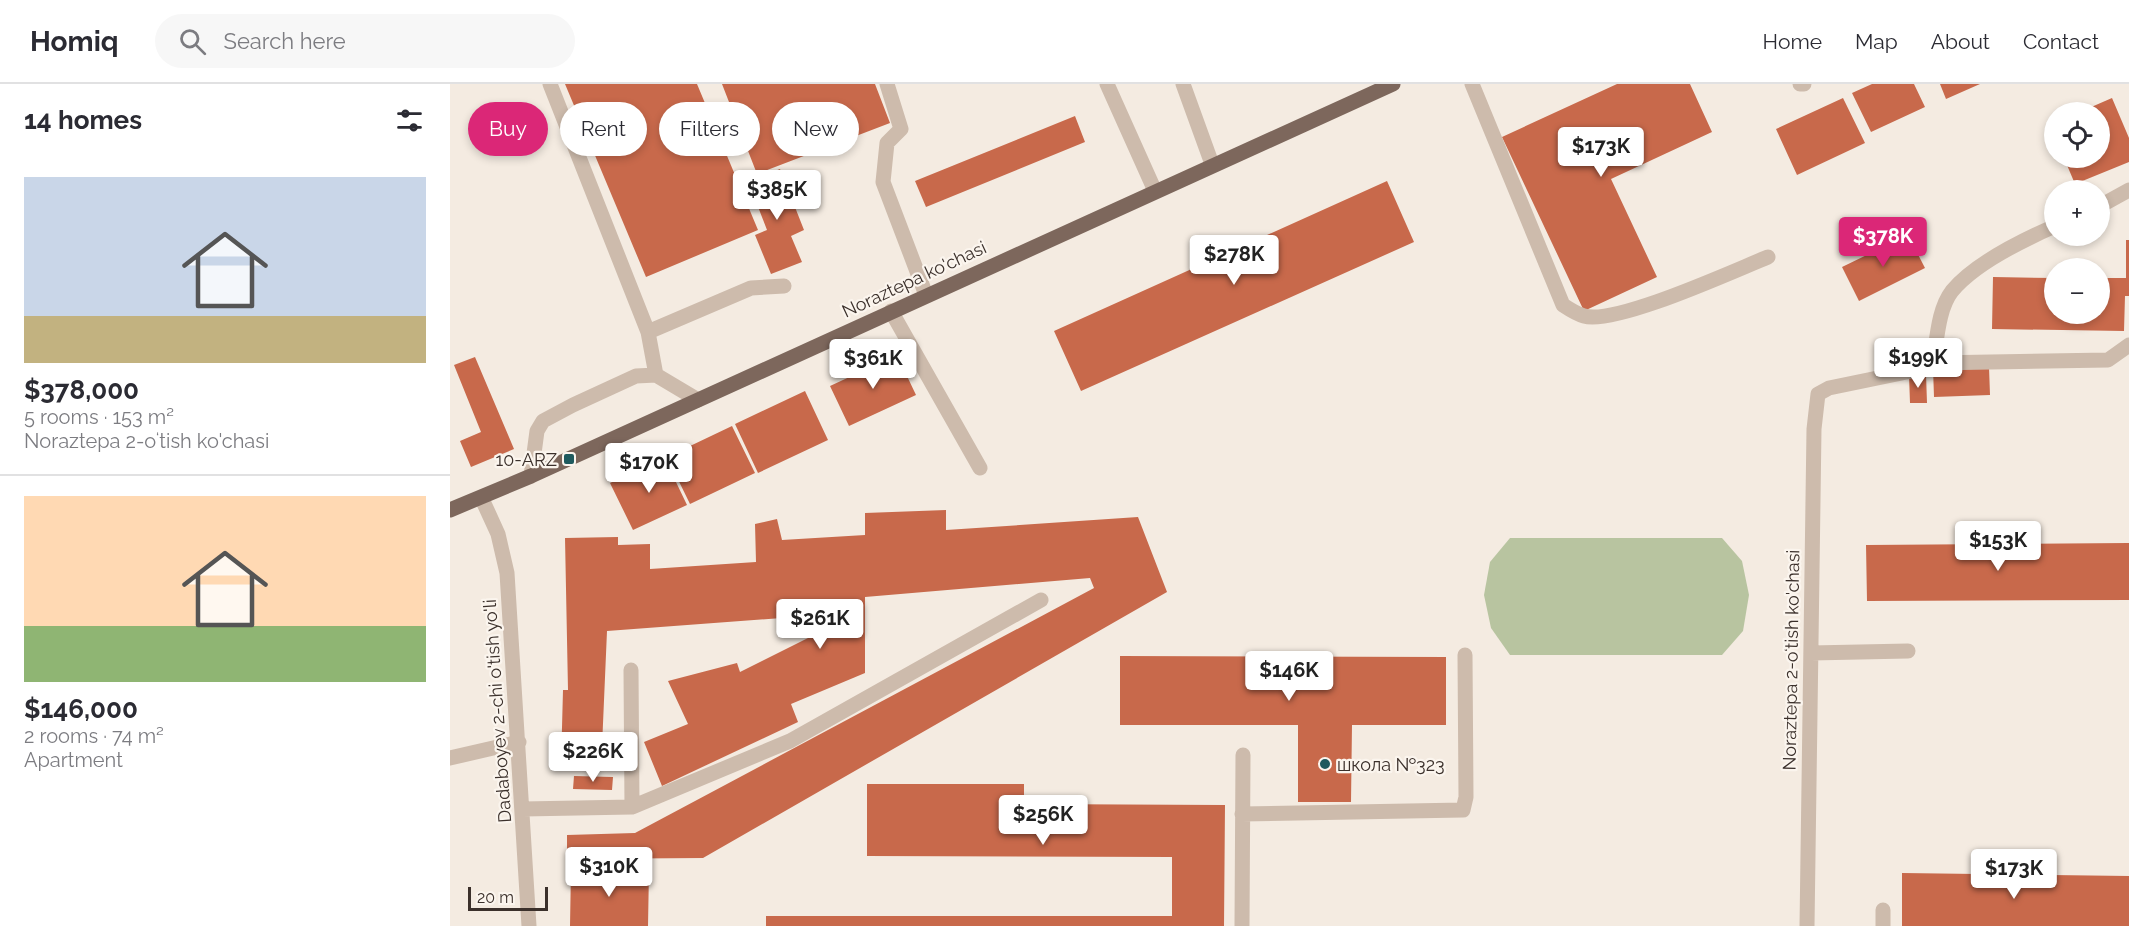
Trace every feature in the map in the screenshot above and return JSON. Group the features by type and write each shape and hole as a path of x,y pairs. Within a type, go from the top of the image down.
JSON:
{"main road":[{"name":"Noraztepa ko'chasi","path":"450,510 482,499 1212,164 1394,84"}],"street":[{"path":"550,84 648,332 656,375"},
{"path":"887,84 902,129 887,142 883,182 926,295"},
{"path":"1107,84 1155,191"},
{"path":"1183,84 1212,164"},
{"path":"1472,84 1563,306 1585,316 1619,313 1685,291 1768,257"},
{"path":"2110,200 2129,190"},
{"path":"2044,231 2027,238 1972,272 1951,292 1940,322 1933,363 2108,360 2129,345"},
{"path":"648,332 751,288 784,286"},
{"path":"891,311 980,468"},
{"name":"Noraztepa 2-oʻtish ko'chasi","path":"1807,926 1814,429 1818,394 1829,388 1926,368 1933,363"},
{"path":"531,476 537,431 543,421 636,376 656,375 698,400"},
{"name":"Dadaboyev 2-chi o'tish yo'li","path":"482,499 498,534 507,573 524,809 529,926"},
{"path":"524,809 632,807 790,741 1041,600"},
{"path":"1811,653 1908,651"},
{"path":"1242,814 1463,810 1466,797 1465,655"},
{"path":"631,670 632,807"},
{"path":"450,758 519,742"},
{"path":"1242,926 1243,755"},
{"path":"1883,910 1883,926"}],"green space":[{"path":"1510,538 1722,538 1742,561 1749,595 1743,631 1722,655 1510,655 1491,628 1484,595 1490,562"}],"building":[{"path":"565,84 697,84 705,102 659,102 659,156 727,156 758,230 646,277 595,156 647,156 647,102 573,102"},
{"path":"722,84 875,84 890,123 859,135 859,102 772,102 772,156 804,156 757,174 750,156 760,156 760,102 729,102"},
{"path":"1617,84 1690,84 1712,132 1611,179 1657,277 1584,311 1502,137"},
{"path":"1872,84 1914,84 1925,107 1871,132 1852,93"},
{"path":"1940,84 1980,84 1946,99"},
{"path":"1843,98 1865,143 1797,175 1776,129"},
{"path":"2112,98 2129,138 2129,162 2085,180 2073,180 2068,168 2110,168 2110,102 2103,102"},
{"path":"1075,116 1085,142 926,207 915,181"},
{"path":"780,169 804,230 791,236 802,262 771,274 755,235 767,230 748,181"},
{"path":"1387,181 1414,242 1081,391 1054,331"},
{"path":"1908,235 1925,268 1859,301 1842,267"},
{"path":"2126,240 2129,240 2129,296 2125,296 2124,331 1992,329 1993,277 2044,278 2044,324 2110,324 2110,278 2126,278"},
{"path":"897,355 916,395 849,426 830,386"},
{"path":"475,357 514,449 471,467 460,441 481,432 454,365"},
{"path":"1989,367 1990,395 1934,397 1933,368"},
{"path":"1926,374 1927,403 1910,403 1909,375"},
{"path":"805,391 828,440 758,473 735,424"},
{"path":"732,426 755,473 690,504 667,457"},
{"path":"664,457 687,505 633,530 610,483"},
{"path":"946,510 946,530 1138,517 1167,592 703,858 567,859 567,835 635,833 1094,588 1090,578 865,597 865,673 791,704 798,722 662,786 644,742 688,724 668,681 737,663 740,672 810,637 808,616 607,631 601,770 561,765 563,690 568,690 565,538 618,537 618,545 650,544 650,569 756,562 755,524 777,519 782,540 865,535 865,513"},
{"path":"2129,543 2129,600 1867,601 1866,545"},
{"name":"школа №323","path":"1120,656 1446,657 1446,725 1352,725 1351,802 1298,802 1298,725 1120,725"},
{"path":"574,776 613,777 612,790 573,789"},
{"path":"867,784 1024,784 1024,804 1225,805 1224,926 766,926 766,916 1172,916 1172,857 867,856"},
{"path":"571,869 649,870 648,926 570,926"},
{"path":"1902,873 2129,876 2129,926 1902,926"}],"place":[{"name":"10-ARZ","path":"569,459"},
{"name":"школа №323","path":"1325,764"}]}
